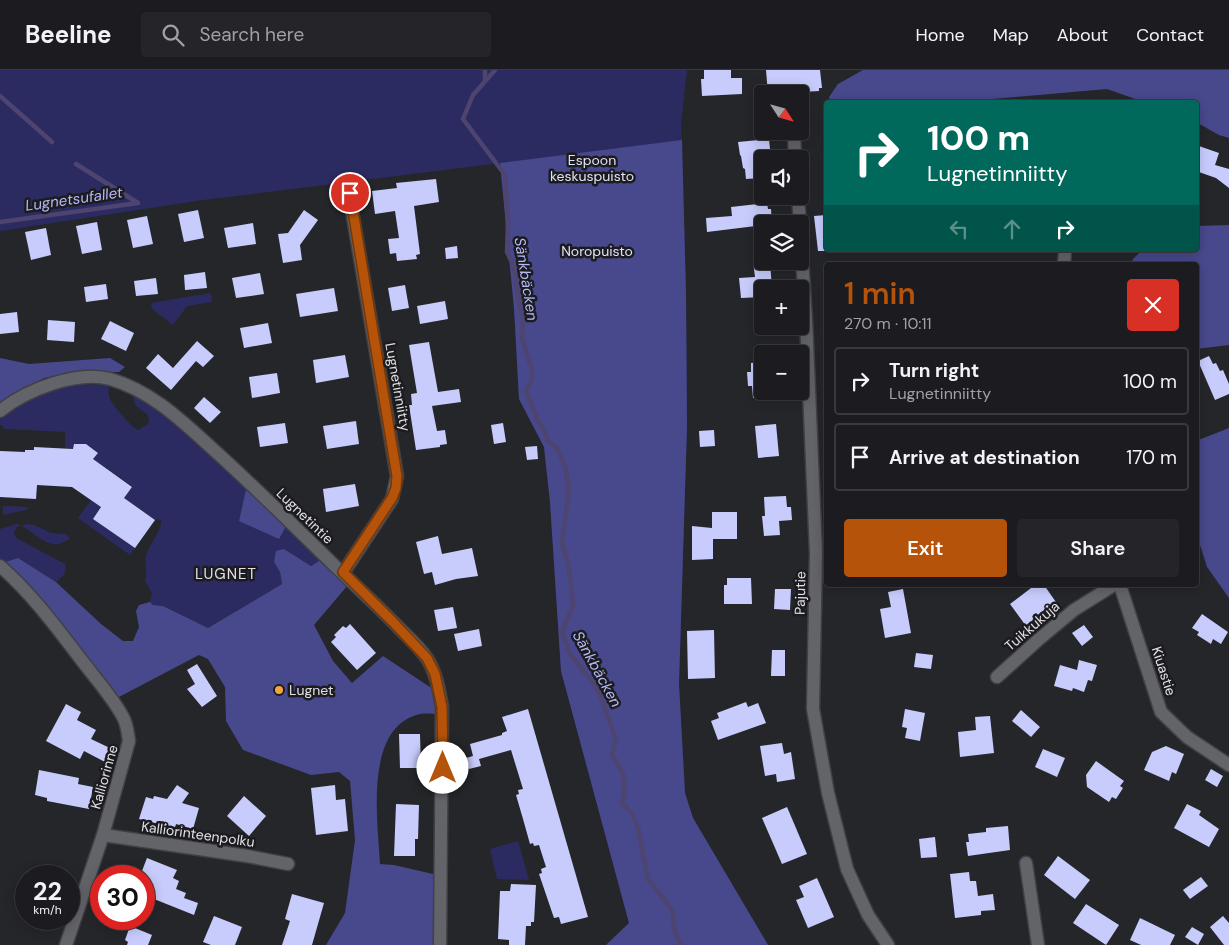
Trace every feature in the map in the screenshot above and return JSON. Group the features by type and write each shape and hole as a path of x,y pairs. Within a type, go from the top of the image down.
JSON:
{"street":[{"name":"Lugnetinniitty","path":"343,572 392,498 396,488 397,476 350,193"},
{"name":"Pajutie","path":"803,270 816,553 813,709 828,793 847,869 868,915 888,945"},
{"name":"Lugnetintie","path":"0,411 37,390 68,379 94,376 108,378 147,394 172,412 240,474 343,572 427,658 435,674 442,707 440,945"},
{"name":"Kalliorinne","path":"0,566 17,580 38,604 97,680 123,717 128,728 129,741 103,835 66,945"},
{"name":"Tuikkukuja","path":"997,677 1074,610 1111,587"},
{"name":"Kiuastie","path":"1121,587 1162,712 1187,737 1229,765"},
{"name":"Kalliorinteenpolku","path":"103,835 247,856 288,864"},
{"path":"1026,863 1038,945"}],"green space":[{"name":"Espoon keskuspuisto","path":"0,70 687,70 681,122 686,293 687,426 679,684 685,793 693,818 768,945 606,945 629,923 561,671 550,502 544,447 519,399 514,308 500,163 203,200 0,231"},
{"path":"863,70 1229,70 1229,138 1219,135 1199,124 1199,100 1138,100 1107,89 985,100 830,100 829,97 838,84"},
{"name":"Noropuisto","path":"682,140 687,426 679,684 685,793 693,818 768,945 606,945 629,923 561,671 550,502 544,447 519,399 514,308 500,163"},
{"path":"1229,225 1229,345 1199,349 1199,262 1132,262 1140,252 1199,252 1199,226"},
{"path":"211,293 212,302 187,306 173,325 152,309 151,303"},
{"path":"0,358 29,364 110,358 125,367 119,372 74,372 44,378 0,403"},
{"path":"73,384 109,385 111,401 138,430 148,424 149,419 147,414 136,406 131,392 162,411 246,489 239,521 286,526 322,559 311,566 284,549 274,562 280,572 282,584 208,628 163,606 153,605 150,602 152,593 145,581 145,560 160,527 161,519 155,520 124,498 132,486 93,459 98,452 86,444 74,444 73,449 65,448 65,432 5,429 0,424 0,418 26,402"},
{"path":"1229,428 1229,598 1207,567 1199,542 1199,440"},
{"path":"246,489 286,526 279,539 239,521"},
{"path":"91,500 101,507 93,519 135,548 130,555 78,518"},
{"path":"3,506 29,507 26,510 3,515"},
{"path":"17,524 20,525 14,532 16,538 65,564 65,573 56,582 18,558 2,563 0,561 0,529"},
{"path":"26,524 34,525 51,533 66,534 70,539 59,544 50,543 22,526"},
{"path":"284,549 311,566 322,559 348,585 314,625 333,661 352,683 383,656 433,689 439,714 420,714 402,722 389,737 382,756 378,778 377,825 380,864 394,865 433,874 433,945 326,945 345,913 355,840 350,781 339,772 311,775 243,750 226,721 225,687 208,659 199,655 117,698 44,602 2,563 18,558 56,582 101,624 123,641 133,641 139,627 136,611 139,605 150,602 153,605 163,606 208,628 282,584 280,572 274,562 276,551"},
{"path":"518,841 529,880 497,879 490,849"}],"building":[{"path":"704,70 731,70 731,78 742,78 742,94 702,96 701,79 704,79"},
{"path":"766,70 820,70 822,88 819,88 819,91 809,92 809,85 767,85"},
{"path":"769,140 770,150 754,150 754,178 746,179 738,142"},
{"path":"1199,146 1219,153 1215,165 1229,169 1229,188 1216,178 1199,172"},
{"path":"436,179 439,202 414,206 420,254 416,255 417,259 397,261 396,253 390,254 388,239 399,238 395,211 375,214 372,191 397,188 396,183"},
{"path":"767,205 768,209 771,209 771,215 754,215 754,226 707,232 706,218 732,216 731,207"},
{"path":"198,210 204,238 184,242 178,214"},
{"path":"304,210 318,220 300,245 302,260 283,263 278,234 288,233"},
{"path":"824,215 824,251 818,251 814,216"},
{"path":"147,216 153,244 133,248 127,220"},
{"path":"97,222 102,250 82,254 76,226"},
{"path":"253,223 256,244 228,248 224,228"},
{"path":"46,228 51,255 31,260 25,232"},
{"path":"457,246 458,258 446,259 445,248"},
{"path":"754,270 771,270 771,280 754,280 754,297 741,298 739,278 755,277"},
{"path":"205,272 207,288 185,290 184,275"},
{"path":"260,273 264,294 236,298 232,278"},
{"path":"156,278 158,294 136,296 134,281"},
{"path":"106,284 108,299 86,302 84,287"},
{"path":"405,285 409,308 392,311 388,288"},
{"path":"334,288 338,311 300,317 296,294"},
{"path":"445,301 448,319 420,324 417,306"},
{"path":"17,312 19,332 0,334 0,314"},
{"path":"48,320 75,322 74,342 47,340"},
{"path":"110,321 134,333 126,351 101,339"},
{"path":"268,323 272,343 244,348 240,328"},
{"path":"197,341 214,356 203,367 196,361 171,390 146,368 158,354 173,368"},
{"path":"429,342 438,392 459,389 461,402 432,406 437,431 445,430 447,444 440,445 440,447 416,450 409,405 412,405 411,394 417,393 409,345"},
{"path":"345,355 349,377 316,383 313,360"},
{"path":"1209,356 1213,364 1216,363 1220,371 1223,370 1229,384 1229,394 1215,400 1199,361"},
{"path":"751,363 754,363 754,398 752,386 748,386 747,372 751,372"},
{"path":"277,373 280,393 252,398 249,377"},
{"path":"204,397 221,412 210,423 194,408"},
{"path":"356,421 359,444 327,449 323,426"},
{"path":"285,423 288,443 260,447 257,427"},
{"path":"503,423 506,442 494,444 491,425"},
{"path":"776,424 779,456 758,458 755,426"},
{"path":"714,430 715,446 700,447 699,431"},
{"path":"74,444 86,444 98,453 93,459 132,487 124,498 155,520 135,548 93,519 101,507 72,487 37,485 36,499 0,497 0,451 25,452 25,450 34,450 34,447 73,449"},
{"path":"537,446 538,459 527,460 525,447"},
{"path":"355,484 359,506 326,512 323,489"},
{"path":"786,496 787,507 791,507 792,520 779,521 780,535 764,536 762,516 765,516 764,497"},
{"path":"712,512 737,512 737,539 713,539 713,559 692,560 692,526 712,528"},
{"path":"438,536 442,554 472,548 478,576 456,579 435,585 432,572 424,574 416,542"},
{"path":"727,578 751,578 752,604 724,604 724,585 727,585"},
{"path":"1032,587 1045,587 1058,605 1033,624 1031,622 1026,626 1010,604"},
{"path":"775,589 791,589 790,610 774,609"},
{"path":"903,589 911,633 885,638 880,609 891,607 888,592"},
{"path":"453,607 457,628 438,631 434,610"},
{"path":"1202,614 1228,632 1221,644 1213,639 1211,644 1197,635 1199,632 1192,628"},
{"path":"350,624 376,653 357,670 331,642 336,637 334,635 343,626 346,628"},
{"path":"1084,625 1093,637 1082,646 1072,633"},
{"path":"479,629 482,646 458,651 454,634"},
{"path":"714,630 715,678 688,679 687,631"},
{"path":"772,650 785,650 785,676 771,676"},
{"path":"916,653 933,655 931,669 914,667"},
{"path":"1079,660 1097,665 1092,681 1088,680 1084,692 1073,688 1072,691 1054,686 1060,665 1077,670"},
{"path":"197,664 217,696 202,707 187,689 195,684 187,670"},
{"path":"746,702 748,707 758,703 766,723 718,740 711,721 719,718 717,713"},
{"path":"66,704 81,712 77,720 96,730 91,739 112,749 105,762 84,751 80,759 46,741"},
{"path":"528,709 588,917 561,924 559,917 554,918 539,874 542,873 541,869 546,867 539,845 534,846 533,843 530,844 516,795 519,794 518,790 523,789 511,750 479,759 481,766 469,769 466,758 473,756 470,744 502,735 502,733 507,731 502,717"},
{"path":"905,709 925,713 920,741 905,738 907,728 902,727"},
{"path":"1021,710 1040,727 1031,737 1012,721"},
{"path":"990,716 994,753 960,757 958,732 976,730 975,717"},
{"path":"399,734 420,734 421,768 400,768"},
{"path":"782,743 784,754 791,752 795,779 777,782 776,774 765,776 760,746"},
{"path":"1166,746 1184,754 1176,774 1172,772 1169,781 1144,770 1152,752"},
{"path":"1043,749 1065,758 1057,777 1035,767"},
{"path":"1096,761 1124,781 1120,786 1123,788 1116,799 1112,797 1109,802 1087,787 1086,775"},
{"path":"1211,769 1223,776 1217,787 1205,780"},
{"path":"39,770 79,778 78,784 93,787 89,809 47,801 47,798 35,795"},
{"path":"177,785 189,793 182,803 199,808 193,829 176,824 175,828 139,819 146,797 153,799 154,796 167,799"},
{"path":"335,785 336,800 345,799 348,831 316,835 311,788"},
{"path":"244,796 266,816 249,836 227,816"},
{"path":"396,804 419,805 418,839 415,839 415,856 394,856"},
{"path":"1187,804 1201,811 1199,815 1219,829 1209,847 1174,828"},
{"path":"787,807 807,854 782,864 762,818"},
{"path":"1008,826 1010,850 968,856 966,842 969,842 968,834 986,832 986,828"},
{"path":"935,837 937,857 921,858 919,839"},
{"path":"1058,856 1090,880 1075,899 1044,875"},
{"path":"147,858 177,870 173,878 179,881 176,889 186,893 184,898 198,903 194,915 155,899 155,865 144,865"},
{"path":"969,872 970,881 976,881 978,896 993,894 995,910 981,911 981,915 955,918 950,874"},
{"path":"1201,877 1208,886 1190,899 1183,890"},
{"path":"817,878 834,917 808,928 796,900 804,897 799,886"},
{"path":"511,884 536,885 534,922 531,922 531,926 526,926 525,945 509,945 509,940 498,939 500,891 510,891"},
{"path":"292,894 324,903 312,945 282,945 290,921 285,919"},
{"path":"1086,904 1119,925 1106,945 1073,923"},
{"path":"214,916 242,927 235,945 211,945 203,942"},
{"path":"1223,916 1229,923 1229,945 1224,945 1210,927"},
{"path":"1140,918 1175,935 1170,945 1141,945 1130,940"},
{"path":"1192,927 1204,934 1198,945 1185,937"},
{"path":"129,930 140,930 152,935 148,945 127,945 128,942 125,940"}],"waterway":[{"path":"485,70 485,81"},
{"name":"Sänkbäcken","path":"495,70 473,95 463,119 505,175 508,220 507,252 514,267 520,309 523,315 522,338 532,366 532,380 526,391 548,441 557,448 565,466 569,488 562,543 569,567 573,606 562,632 570,654 594,684 601,697 616,740 612,755 620,767 624,778 622,803 632,813 638,828 648,879 672,910 675,932 681,945"},
{"name":"Lugnetsufallet","path":"0,96 52,142"},
{"name":"Lugnetsufallet","path":"0,222 138,203 76,164"}],"place":[{"name":"Lugnet","path":"279,690"}],"district":[{"name":"LUGNET","path":"226,574"}],"route":[{"path":"350,193 397,476 396,488 392,498 343,572 427,658 435,674 442,707 443,768"}]}
